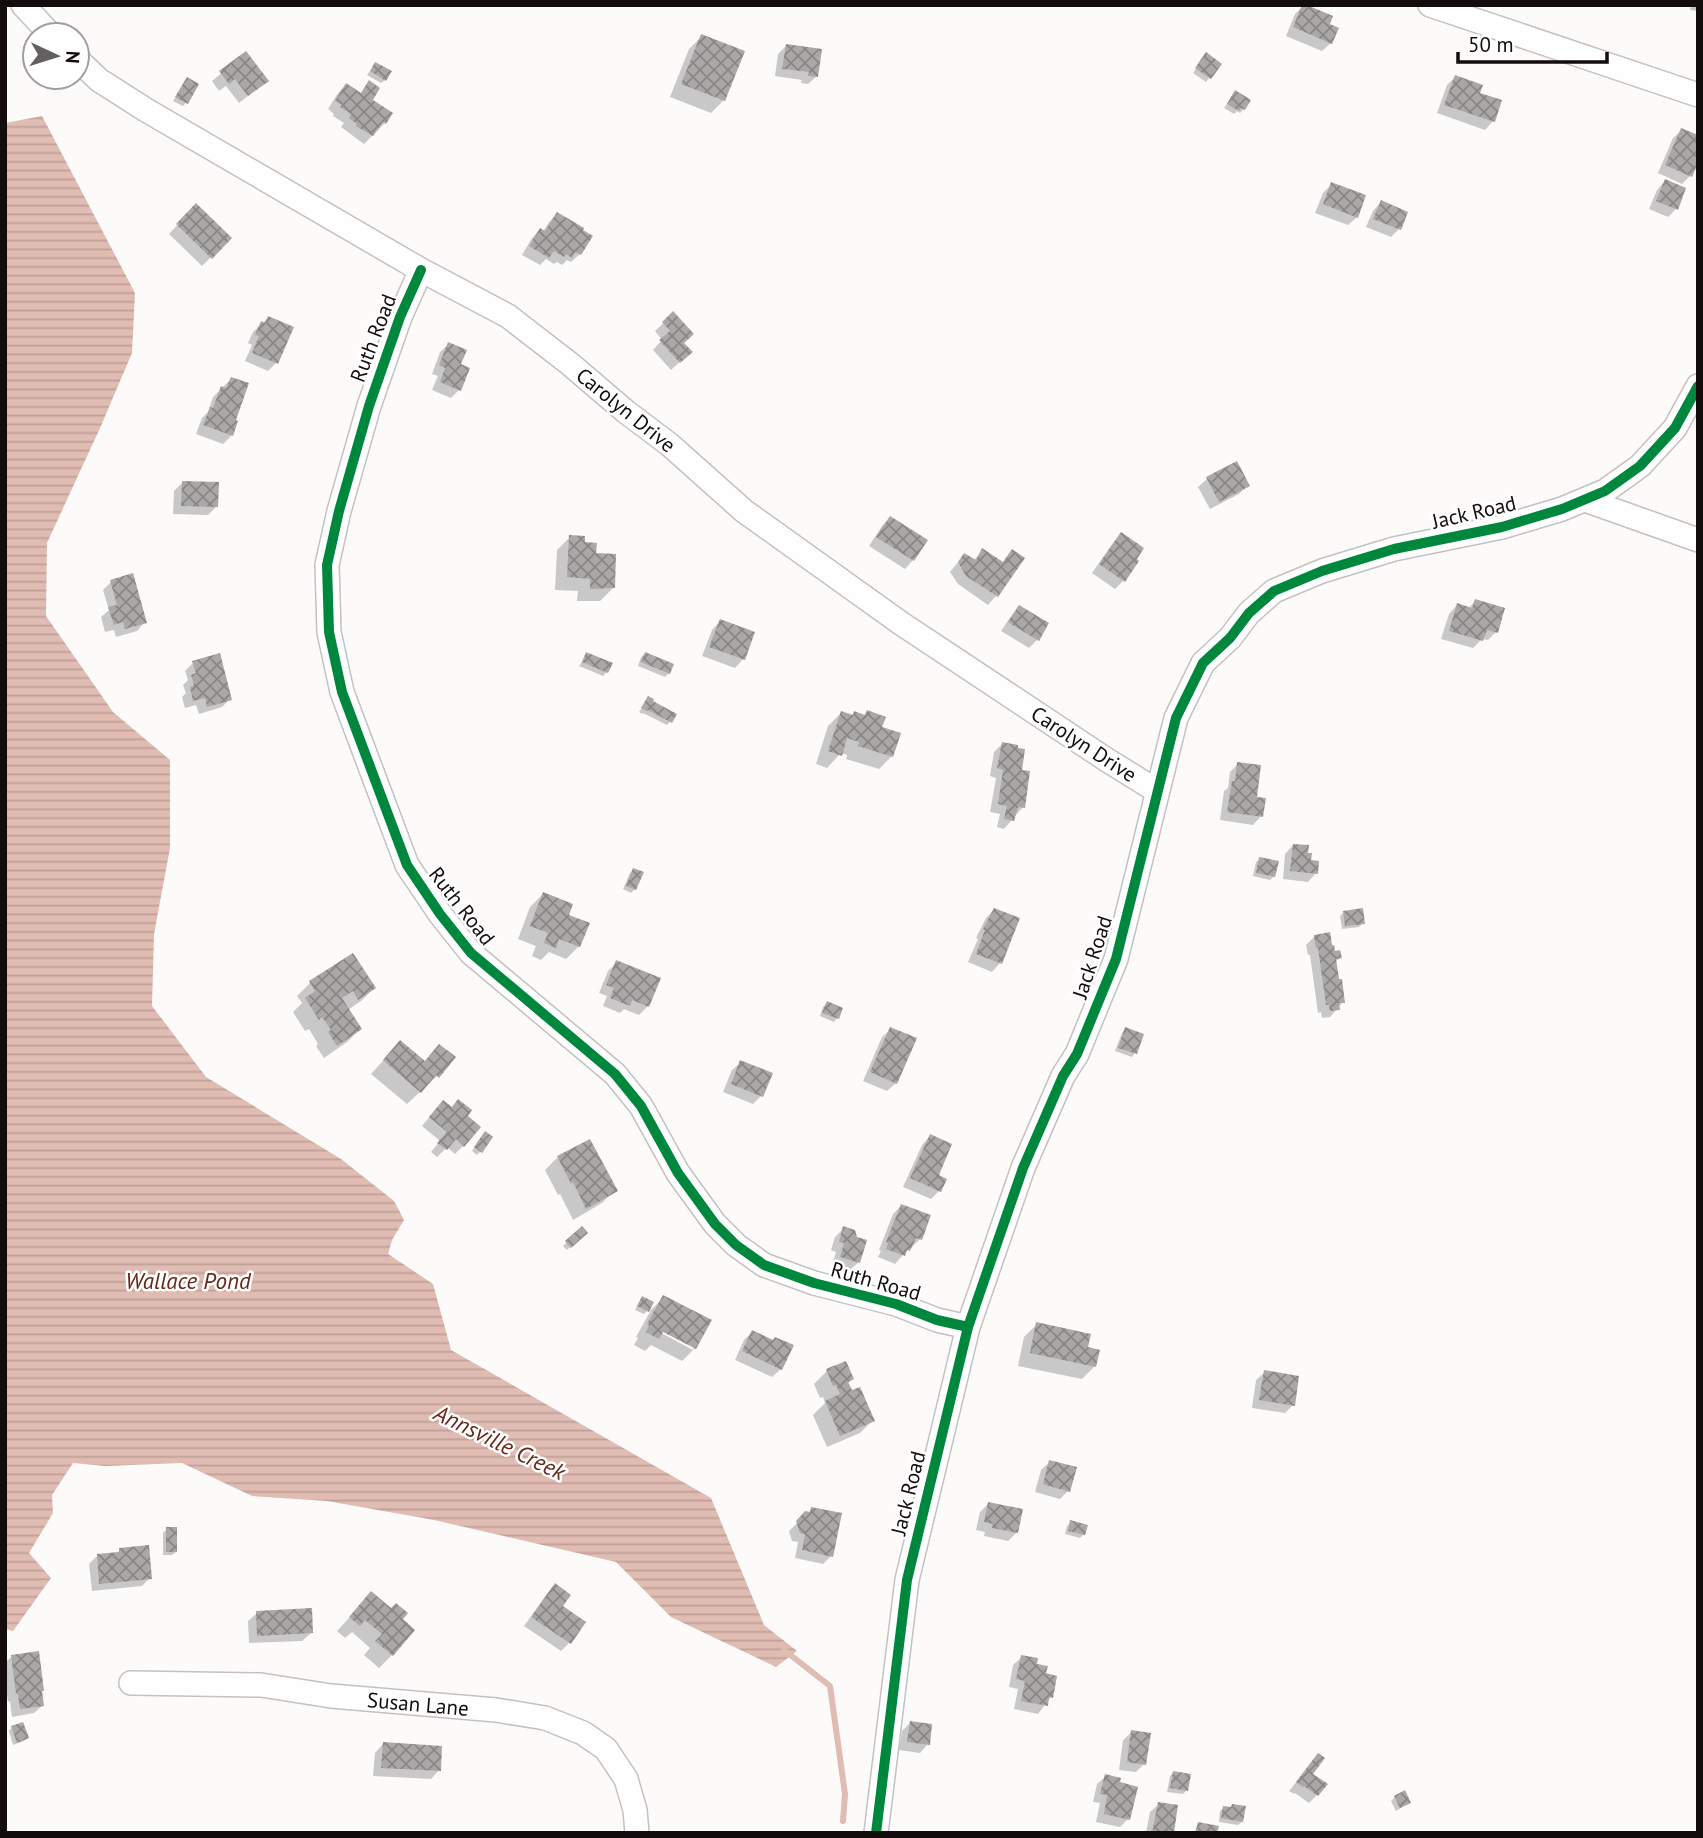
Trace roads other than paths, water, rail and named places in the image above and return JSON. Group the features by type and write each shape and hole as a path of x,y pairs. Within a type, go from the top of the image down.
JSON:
{"street":[{"path":"23,5 38,21"},
{"path":"1430,5 1698,94"},
{"name":"Carolyn Drive","path":"91,73 146,110 421,270 508,316 670,445 744,511 902,624 1107,760 1157,790"},
{"name":"Ruth Road","path":"421,270 400,317 369,406 339,511 327,565 329,632 342,692 407,865 440,914 471,953 615,1074 641,1106 678,1174 715,1224 736,1245 764,1265 896,1304 937,1320 968,1327"},
{"name":"Jack Road","path":"876,1833 907,1580 968,1327 1023,1168 1063,1076 1077,1054 1116,959 1176,718 1203,663 1230,638 1249,613 1274,591 1322,571 1394,549 1502,527 1562,509 1605,491 1640,466 1675,428 1698,386"},
{"path":"1585,500 1698,540"},
{"name":"Susan Lane","path":"131,1683 261,1685 331,1696 496,1710 545,1718 583,1733 606,1749 626,1779 635,1810 637,1833"}],"water":[{"name":"Wallace Pond","path":"42,116 135,293 132,353 47,543 46,616 113,712 170,760 170,848 154,934 152,1006 206,1077 341,1159 394,1201 404,1220 392,1240 388,1254 433,1284 451,1350 711,1498 764,1625 797,1651 776,1667 671,1617 616,1562 434,1520 327,1501 252,1496 182,1463 105,1466 73,1463 52,1495 53,1513 29,1553 51,1578 13,1631 5,1629 5,123"}],"waterway":[{"name":"Annsville Creek","path":"784,1650 830,1686 845,1794 843,1821"}]}
